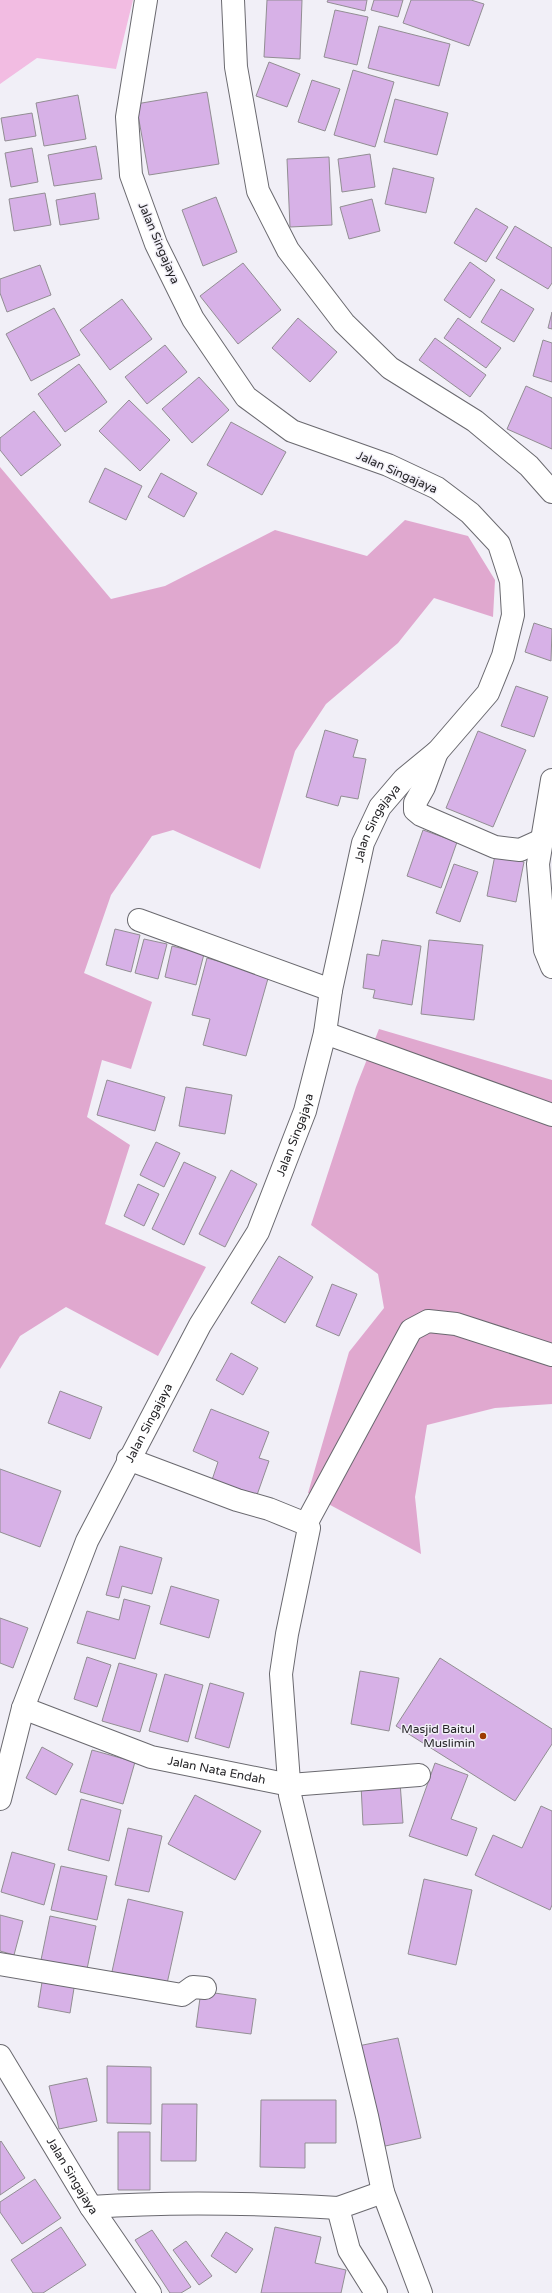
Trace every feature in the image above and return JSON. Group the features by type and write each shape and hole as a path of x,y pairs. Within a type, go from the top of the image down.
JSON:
{"street":[{"name":"Jalan Singajaya","path":"0,1799 23,1708 88,1541 128,1459 200,1325 258,1232 304,1111 325,1033 331,990 363,843 380,807 404,779 438,751 488,693 503,656 513,615 511,581 499,544 470,513 437,488 388,466 292,431 246,397 193,319 156,244 131,175 127,117 146,0"},
{"path":"233,0 236,67 258,191 288,250 344,323 390,368 475,421 529,466 552,492"},
{"path":"438,751 424,787 415,803 415,810 421,815 495,847 520,850 542,840"},
{"path":"552,780 538,864 545,950 552,968"},
{"path":"139,920 331,990"},
{"path":"325,1033 552,1115"},
{"path":"306,1524 412,1330 428,1321 456,1324 552,1355"},
{"path":"128,1459 237,1500 269,1509 306,1524 309,1528 309,1534 287,1634 281,1674 290,1795 367,2116 383,2192 421,2293"},
{"name":"Jalan Nata Endah","path":"23,1708 151,1757 290,1786 419,1775"},
{"path":"0,1964 182,1995 193,1987 205,1988"},
{"name":"Jalan Singajaya","path":"0,2056 92,2207 150,2293"},
{"path":"92,2207 249,2203 338,2208 383,2192"},
{"path":"338,2208 349,2250 376,2293"}],"shaded area":[{"path":"0,0 133,0 116,69 37,58 0,84"},
{"path":"0,467 111,599 165,586 275,530 367,556 405,520 468,536 495,580 493,617 434,598 398,643 326,704 295,751 260,869 173,830 152,836 111,895 84,973 152,1002 131,1069 102,1060 87,1117 130,1145 105,1224 206,1267 158,1356 66,1307 20,1336 0,1369"},
{"path":"379,1029 552,1080 552,1404 495,1408 427,1425 415,1497 421,1554 308,1493 349,1352 384,1308 378,1274 311,1225 356,1087"}],"building":[{"path":"267,0 302,0 300,59 264,57"},
{"path":"328,0 367,0 365,11 327,2"},
{"path":"374,0 403,0 398,17 371,10"},
{"path":"411,0 471,0 484,4 469,46 403,23"},
{"path":"335,10 368,17 357,65 324,57"},
{"path":"379,26 450,44 439,86 368,68"},
{"path":"269,62 300,74 287,107 256,96"},
{"path":"353,70 394,82 375,147 334,135"},
{"path":"312,80 340,89 325,131 298,122"},
{"path":"207,92 219,164 149,175 136,104"},
{"path":"78,95 86,139 44,146 36,103"},
{"path":"395,99 448,113 437,155 384,142"},
{"path":"32,113 36,136 5,141 1,118"},
{"path":"96,146 102,179 54,186 48,155"},
{"path":"32,148 38,182 11,187 5,153"},
{"path":"370,154 375,187 342,192 338,159"},
{"path":"329,157 332,225 290,227 287,159"},
{"path":"393,168 434,178 426,213 385,204"},
{"path":"45,193 51,225 14,231 9,199"},
{"path":"95,193 99,219 60,225 56,200"},
{"path":"216,197 237,252 203,266 182,210"},
{"path":"372,199 380,231 349,239 340,207"},
{"path":"476,208 508,227 486,262 454,243"},
{"path":"515,226 552,248 552,283 548,289 496,258"},
{"path":"470,262 495,280 470,318 444,300"},
{"path":"243,263 281,310 238,344 200,296"},
{"path":"40,265 51,295 7,312 0,293 0,279"},
{"path":"501,289 534,309 514,342 481,322"},
{"path":"122,299 152,339 110,370 80,330"},
{"path":"54,308 80,355 31,381 6,334"},
{"path":"552,312 552,329 548,328"},
{"path":"298,318 337,352 310,382 272,348"},
{"path":"458,318 501,348 486,368 444,338"},
{"path":"435,338 486,375 470,397 419,360"},
{"path":"543,340 552,343 552,382 533,376"},
{"path":"165,345 187,372 147,404 125,377"},
{"path":"79,364 107,402 65,432 38,394"},
{"path":"199,377 229,410 192,443 162,409"},
{"path":"526,386 552,398 552,449 507,429"},
{"path":"129,400 170,440 140,471 99,431"},
{"path":"34,411 61,445 21,476 0,450 0,438"},
{"path":"231,422 286,452 262,495 207,465"},
{"path":"105,468 142,486 126,520 89,502"},
{"path":"161,473 197,493 184,517 148,497"},
{"path":"534,623 552,629 551,661 525,652"},
{"path":"516,686 548,697 534,737 501,726"},
{"path":"325,730 358,740 353,757 366,759 358,799 341,796 338,806 306,797"},
{"path":"478,731 526,750 493,827 446,808"},
{"path":"423,830 457,842 441,888 407,876"},
{"path":"495,855 524,862 516,902 487,896"},
{"path":"454,864 478,872 460,922 436,913"},
{"path":"115,929 140,935 131,972 106,965"},
{"path":"144,939 167,944 158,979 135,973"},
{"path":"382,940 421,946 412,1005 373,998 375,990 363,988 367,954 379,956"},
{"path":"429,940 483,945 474,1020 421,1014"},
{"path":"172,946 204,954 196,985 165,977"},
{"path":"207,958 269,975 246,1056 203,1045 210,1019 192,1015"},
{"path":"107,1080 165,1097 155,1131 97,1115"},
{"path":"186,1087 232,1095 225,1134 179,1126"},
{"path":"156,1142 180,1153 164,1187 140,1175"},
{"path":"184,1162 216,1177 184,1245 152,1229"},
{"path":"231,1170 257,1184 225,1247 199,1234"},
{"path":"138,1184 159,1194 144,1226 124,1216"},
{"path":"279,1256 313,1277 285,1323 251,1303"},
{"path":"332,1284 357,1294 339,1336 316,1326"},
{"path":"231,1353 258,1368 243,1395 216,1380"},
{"path":"60,1391 102,1407 90,1439 48,1423"},
{"path":"211,1409 269,1432 259,1458 269,1461 257,1495 212,1480 218,1462 193,1451"},
{"path":"0,1469 61,1491 40,1547 0,1532"},
{"path":"120,1546 162,1558 152,1594 122,1586 119,1598 106,1595"},
{"path":"171,1586 219,1600 209,1638 160,1624"},
{"path":"124,1599 150,1606 135,1659 77,1643 87,1611 119,1620"},
{"path":"0,1618 28,1628 13,1668 0,1663"},
{"path":"87,1657 111,1665 97,1707 74,1699"},
{"name":"Masjid Baitul Muslimin","path":"440,1658 552,1729 552,1744 515,1801 396,1726"},
{"path":"119,1663 157,1674 140,1732 102,1721"},
{"path":"360,1671 399,1678 389,1731 351,1724"},
{"path":"165,1674 203,1685 188,1742 149,1731"},
{"path":"210,1683 244,1693 229,1748 195,1738"},
{"path":"42,1747 73,1764 56,1795 26,1778"},
{"path":"92,1750 135,1762 123,1804 80,1792"},
{"path":"435,1763 468,1775 451,1819 477,1828 467,1856 409,1836"},
{"path":"400,1782 403,1823 363,1825 361,1785"},
{"path":"195,1795 261,1831 235,1880 168,1844"},
{"path":"81,1799 121,1810 109,1861 68,1850"},
{"path":"541,1806 552,1811 552,1905 550,1910 475,1875 493,1835 522,1848"},
{"path":"128,1828 162,1836 149,1892 115,1885"},
{"path":"12,1852 55,1864 44,1905 1,1892"},
{"path":"61,1866 107,1876 97,1920 51,1910"},
{"path":"424,1879 472,1890 456,1965 408,1954"},
{"path":"128,1899 183,1912 166,1988 111,1976"},
{"path":"0,1915 23,1921 14,1955 0,1951"},
{"path":"50,1916 96,1926 87,1969 41,1960"},
{"path":"43,1976 75,1982 70,2013 38,2007"},
{"path":"201,1991 256,1999 251,2034 196,2027"},
{"path":"398,2038 421,2138 381,2147 358,2046"},
{"path":"107,2066 151,2067 151,2124 107,2123"},
{"path":"87,2078 97,2121 59,2129 49,2086"},
{"path":"261,2100 336,2100 336,2143 305,2143 305,2168 260,2167"},
{"path":"162,2104 197,2104 196,2161 161,2161"},
{"path":"118,2132 150,2132 150,2190 118,2190"},
{"path":"1,2141 25,2178 0,2195 0,2142"},
{"path":"35,2179 61,2218 22,2244 0,2212 0,2202"},
{"path":"61,2227 86,2265 43,2293 33,2293 11,2260"},
{"path":"275,2227 321,2237 315,2263 346,2270 341,2293 261,2293"},
{"path":"152,2230 191,2287 181,2293 170,2293 135,2240"},
{"path":"226,2232 253,2249 236,2273 211,2256"},
{"path":"186,2241 212,2276 199,2285 173,2250"}],"place":[{"name":"Masjid Baitul Muslimin","path":"483,1736"}]}
